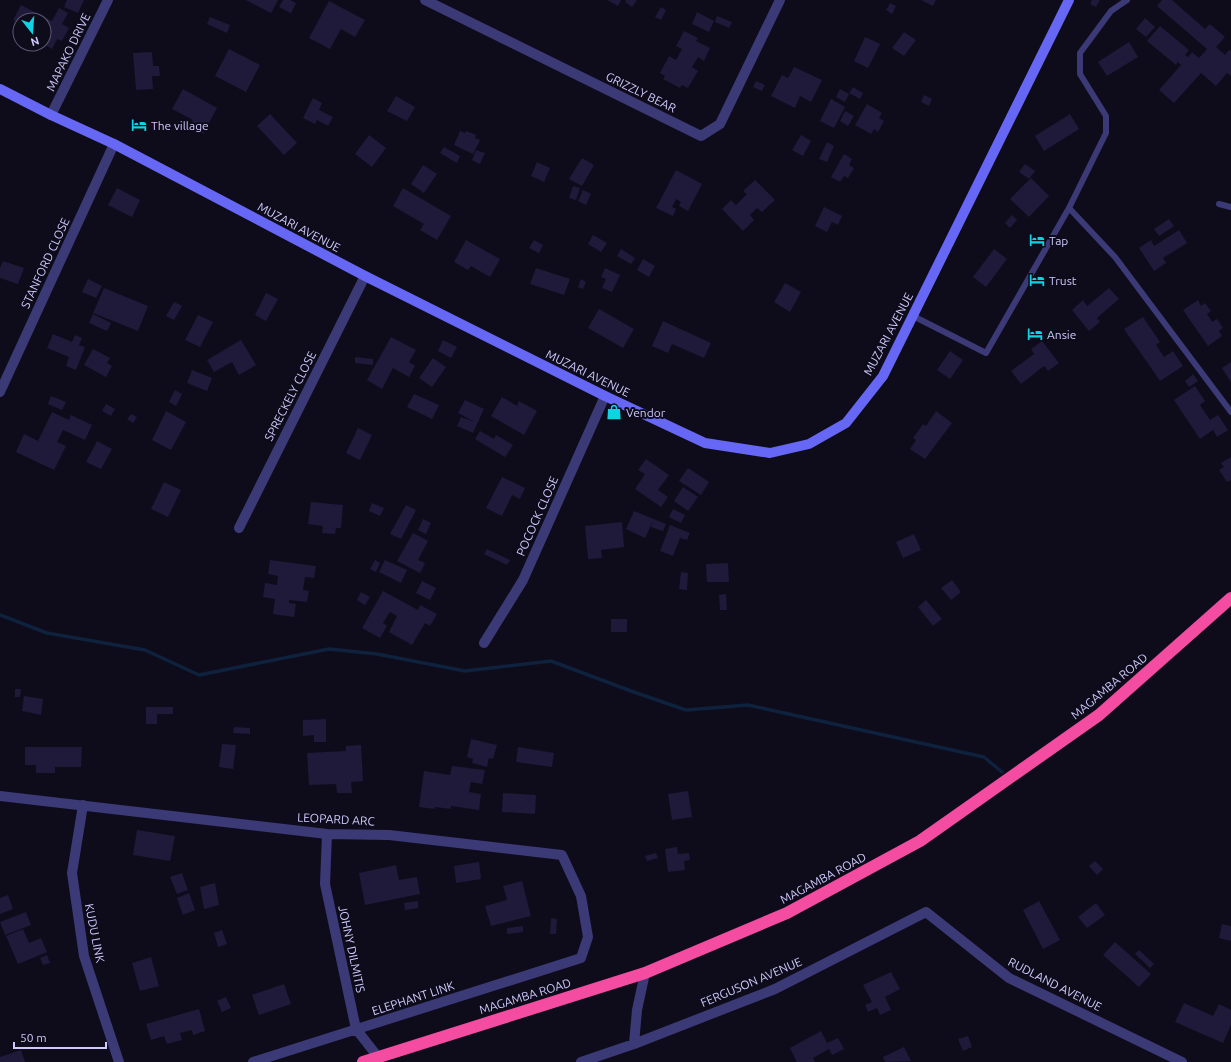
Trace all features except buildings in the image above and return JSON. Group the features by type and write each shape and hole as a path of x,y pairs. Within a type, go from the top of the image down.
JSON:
{"highway":[{"name":"MAGAMBA ROAD","path":"363,1062 378,1060 644,973 786,914 920,841 1099,715 1231,598"}],"street":[{"name":"MAPAKO DRIVE","path":"51,115 108,0"},
{"name":"GRIZZLY BEAR","path":"425,0 701,136 720,124 780,0"},
{"name":"MUZARI AVENUE","path":"0,88 51,115 114,144 365,276 605,396 705,443 770,453 809,444 846,423 883,376 1069,0"},
{"name":"STANFORD CLOSE","path":"0,392 114,144"},
{"name":"SPRECKELY CLOSE","path":"239,528 365,276"},
{"name":"POCOCK CLOSE","path":"484,643 523,580 605,396"},
{"name":"LEOPARD ARC","path":"0,796 328,834 389,835 562,855 581,896 588,937 581,958"},
{"name":"KUDU LINK","path":"84,805 72,873 84,956 119,1062"},
{"name":"JOHNY DILMITIS","path":"328,834 325,884 356,1029 378,1060"},
{"name":"FERGUSON AVENUE","path":"581,1062 634,1044 775,989 926,912"},
{"name":"RUDLAND AVENUE","path":"926,912 1009,978 1182,1062"},
{"name":"ELEPHANT LINK","path":"253,1062 581,958"},
{"path":"634,1044 637,1010 644,973"}],"lane":[{"path":"913,316 986,353 1069,208 1106,133 1106,116 1080,74 1080,53 1111,11 1127,0"},
{"path":"1219,204 1231,207"},
{"path":"1069,208 1116,257 1231,412"}],"waterway":[{"path":"0,615 47,633 145,650 199,675 329,649 377,654 465,671 551,661 686,710 748,705 984,757 1002,772"}],"place":[{"name":"The village","path":"139,125"},
{"name":"Tap","path":"1037,240"},
{"name":"Trust","path":"1037,280"},
{"name":"Ansie","path":"1035,334"},
{"name":"Vendor","path":"614,412"}]}
